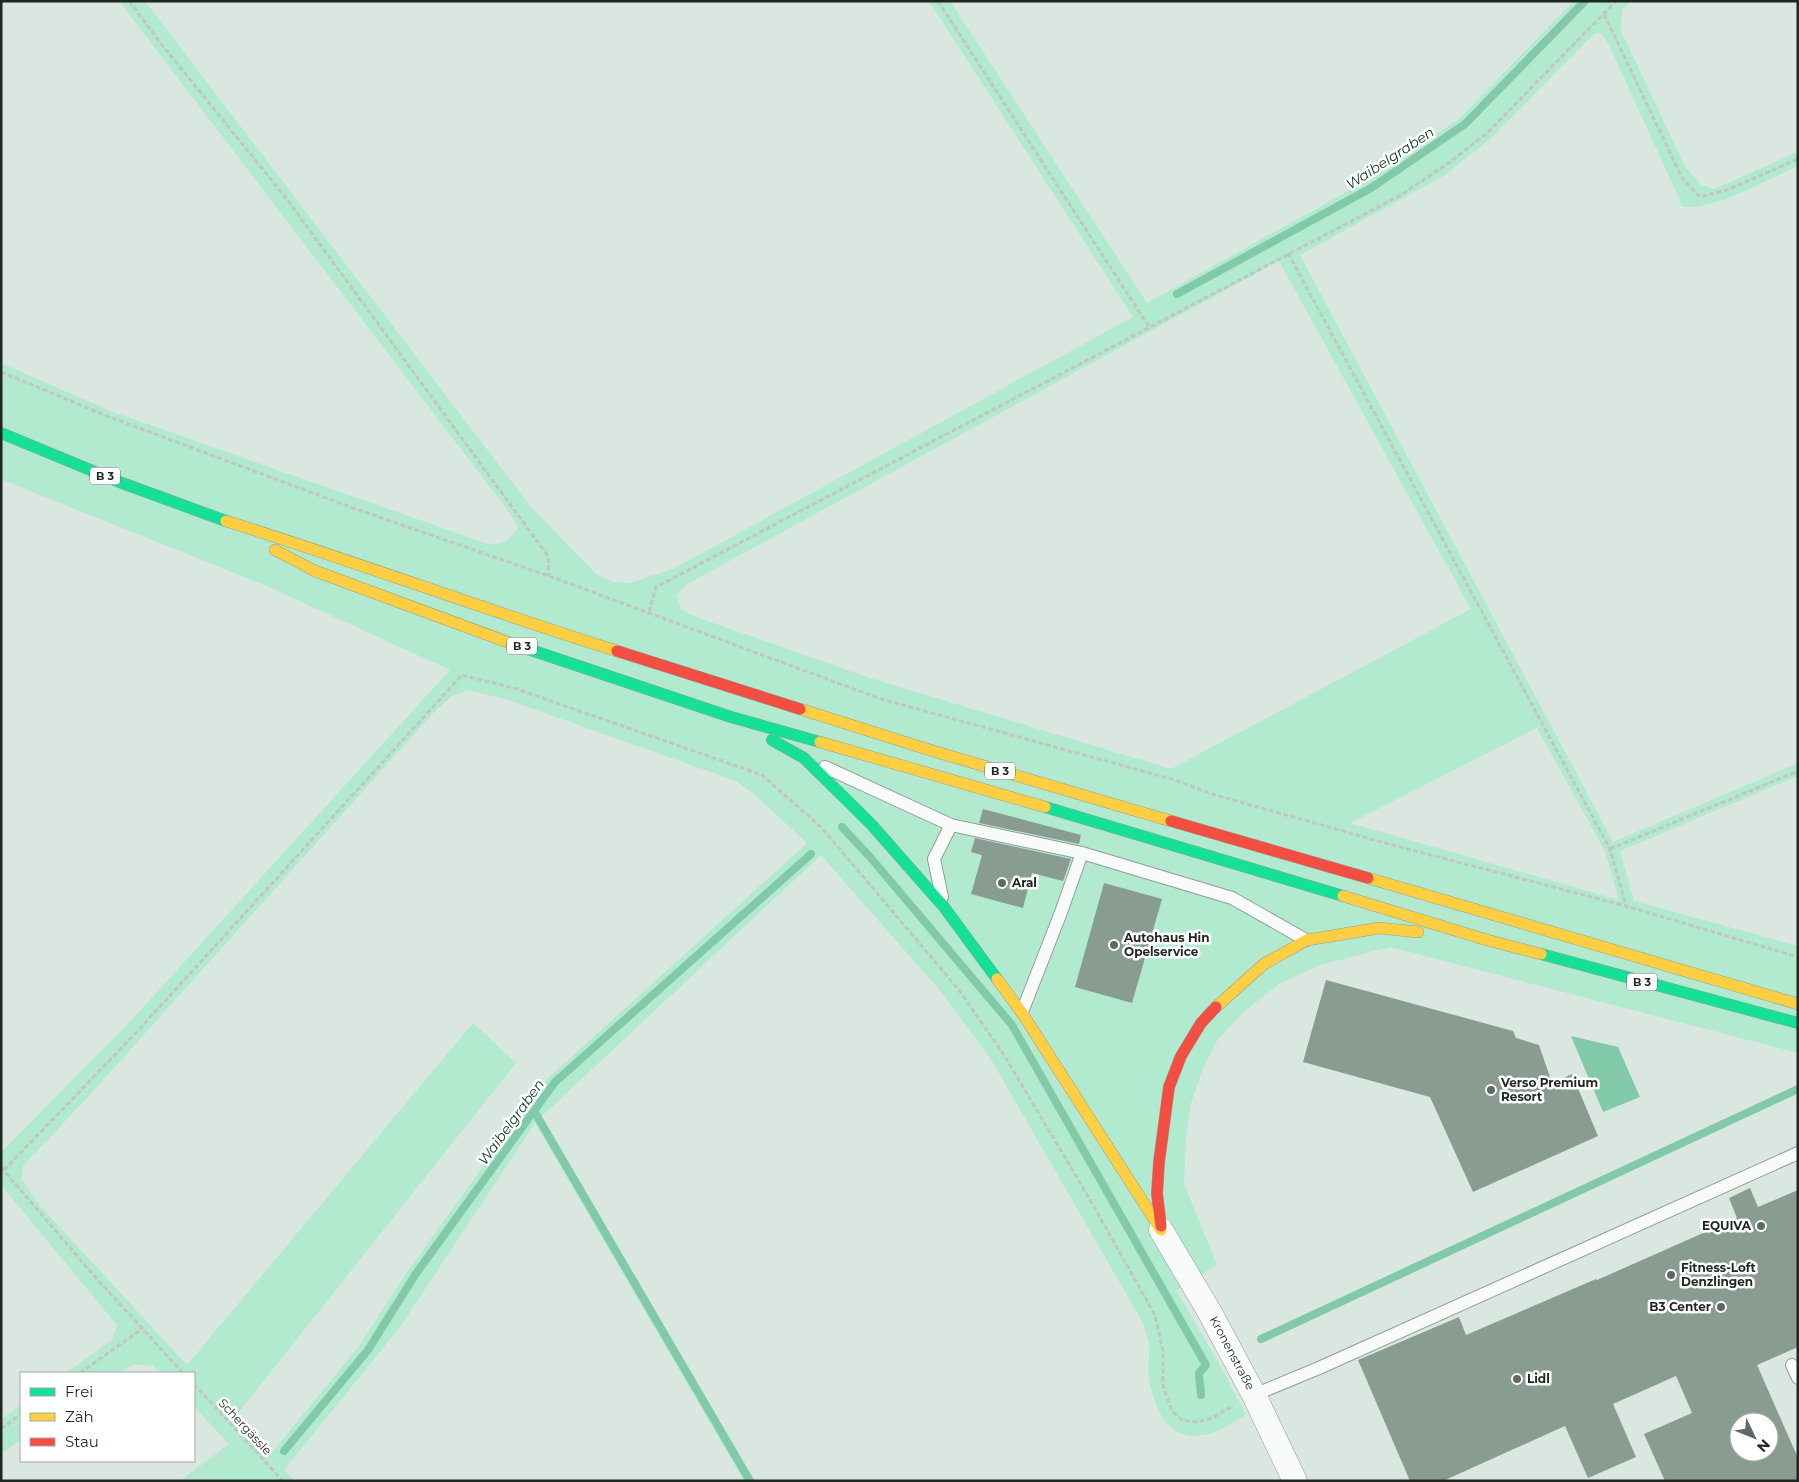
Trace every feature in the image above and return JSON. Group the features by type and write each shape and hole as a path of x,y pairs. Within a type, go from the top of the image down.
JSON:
{"highway":[{"name":"B 3","path":"1,433 122,483 210,516 328,553 550,630 933,751 1798,1004"},
{"name":"B 3","path":"210,516 315,571 499,639 731,717 1101,823 1487,940 1798,1023"},
{"path":"731,717 804,758 871,824 944,907 1022,1013 1162,1230"},
{"path":"1162,1230 1157,1194 1169,1088 1181,1056 1201,1023 1228,995 1264,964 1307,940 1379,928 1487,940"}],"street":[{"name":"Kronenstraße","path":"1162,1230 1209,1311 1254,1395 1295,1481"}],"lane":[{"path":"804,758 951,825 1082,853 1232,898 1307,940"},
{"path":"944,907 934,859 951,825"},
{"path":"1022,1013 1082,853"},
{"path":"1254,1395 1328,1364 1798,1154"},
{"path":"1792,1364 1798,1378"}],"path":[{"path":"129,1 162,45 286,198 543,548 548,556 549,576"},
{"path":"938,1 1149,327"},
{"path":"649,612 656,587 1401,195 1450,162 1487,133 1616,1"},
{"path":"1604,14 1682,178 1700,197 1727,190 1798,159"},
{"path":"1288,253 1610,849 1626,906"},
{"path":"1,372 107,416 356,509 649,612 881,699 1175,780 1212,794 1375,841 1626,906 1798,957"},
{"path":"183,1372 90,1271 2,1168 134,1035 462,675 517,689 762,775 822,828 959,990 1004,1055 1085,1191 1154,1315 1163,1351 1163,1385 1172,1411 1182,1420 1196,1422 1212,1418 1254,1395"},
{"path":"1610,849 1798,770"},
{"path":"81,1372 142,1329"},
{"name":"Schergässle","path":"195,1385 283,1481"},
{"path":"1,1428 20,1415"}],"shaded area":[{"path":"119,1 145,1 531,507 596,574 613,582 629,583 673,569 1133,317 929,1 950,1 1147,303 1366,181 1458,120 1574,1 1630,1 1622,10 1621,31 1685,166 1701,185 1714,189 1798,152 1798,166 1726,199 1683,207 1608,43 1601,33 1595,33 1490,139 1445,175 1300,255 1613,842 1798,763 1798,776 1620,851 1634,901 1798,946 1798,1053 1390,947 1320,965 1279,984 1245,1011 1218,1039 1203,1068 1191,1103 1186,1137 1184,1184 1217,1265 1176,1290 1221,1367 1246,1415 1212,1433 1198,1436 1186,1435 1176,1431 1168,1424 1156,1405 1149,1380 1149,1346 1143,1323 992,1061 942,993 821,855 542,1116 755,1481 744,1481 535,1123 400,1327 284,1470 294,1481 180,1481 229,1444 195,1408 195,1372 160,1372 153,1366 134,1364 122,1372 67,1372 112,1340 117,1325 1,1185 1,1152 126,1026 450,670 271,588 1,479 1,363 113,412 488,544 498,544 506,541 518,528 512,516","holes":["1279,261 1471,609 1171,769 870,678 702,619 681,610 677,595 687,584","468,690 505,699 736,781 756,796 807,843 543,1083 405,1275 359,1346 270,1455 235,1417 516,1063 473,1023 187,1365 41,1207 21,1179 23,1166 86,1099 435,711 452,696","1537,728 1605,851 1619,900 1350,823"]},
{"path":"1571,1036 1618,1047 1640,1097 1603,1112"},
{"path":"20,1406 20,1441 1,1454 1,1419"}],"building":[{"path":"983,809 1081,835 1079,844 979,823"},
{"path":"975,838 1071,859 1063,881 1032,873 1023,908 971,894 982,855 971,852"},
{"path":"1104,883 1162,899 1132,1003 1075,987"},
{"name":"Verso Premium Resort","path":"1326,980 1513,1031 1516,1038 1539,1045 1552,1083 1572,1074 1598,1136 1473,1192 1430,1097 1303,1062"},
{"path":"1750,1188 1758,1207 1798,1190 1798,1347 1757,1365 1778,1412 1729,1412 1729,1462 1779,1462 1779,1415 1798,1458 1798,1481 1665,1481 1644,1434 1692,1413 1676,1376 1613,1404 1636,1457 1588,1478 1565,1426 1443,1481 1410,1481 1358,1360 1459,1317 1466,1335 1737,1218 1729,1198"}],"waterway":[{"name":"Waibelgraben","path":"1177,294 1371,188 1465,124 1585,1"},
{"path":"842,827 870,857 1012,1025 1206,1365 1199,1373 1201,1395"},
{"name":"Waibelgraben","path":"284,1451 368,1350 415,1275 555,1082 811,854"},
{"path":"1261,1339 1798,1089"},
{"path":"534,1111 750,1481"}],"traffic: fast":[{"path":"1,433 122,483 226,521"},
{"path":"510,643 731,717 820,742"},
{"path":"772,740 804,758 871,824 944,907 997,979"},
{"path":"1045,807 1343,896"},
{"path":"1541,954 1798,1023"}],"traffic: slow":[{"path":"226,521 617,651"},
{"path":"275,550 315,571 510,643"},
{"path":"800,709 933,751 1171,821"},
{"path":"820,742 1045,807"},
{"path":"1368,878 1798,1004"},
{"path":"1343,896 1487,940 1541,954"},
{"path":"1216,1007 1264,964 1307,940 1379,928 1418,932"},
{"path":"997,979 1022,1013 1161,1230"}],"traffic: jam":[{"path":"617,651 800,709"},
{"path":"1171,821 1368,878"},
{"path":"1161,1226 1157,1194 1159,1162 1169,1087 1181,1056 1201,1023 1216,1007"}],"place":[{"name":"Aral","path":"1002,883"},
{"name":"Autohaus Hin Opelservice","path":"1114,945"},
{"name":"Verso Premium Resort","path":"1491,1090"},
{"name":"EQUIVA","path":"1761,1226"},
{"name":"Fitness-Loft Denzlingen","path":"1671,1275"},
{"name":"B3 Center","path":"1721,1307"},
{"name":"Lidl","path":"1517,1379"}]}
